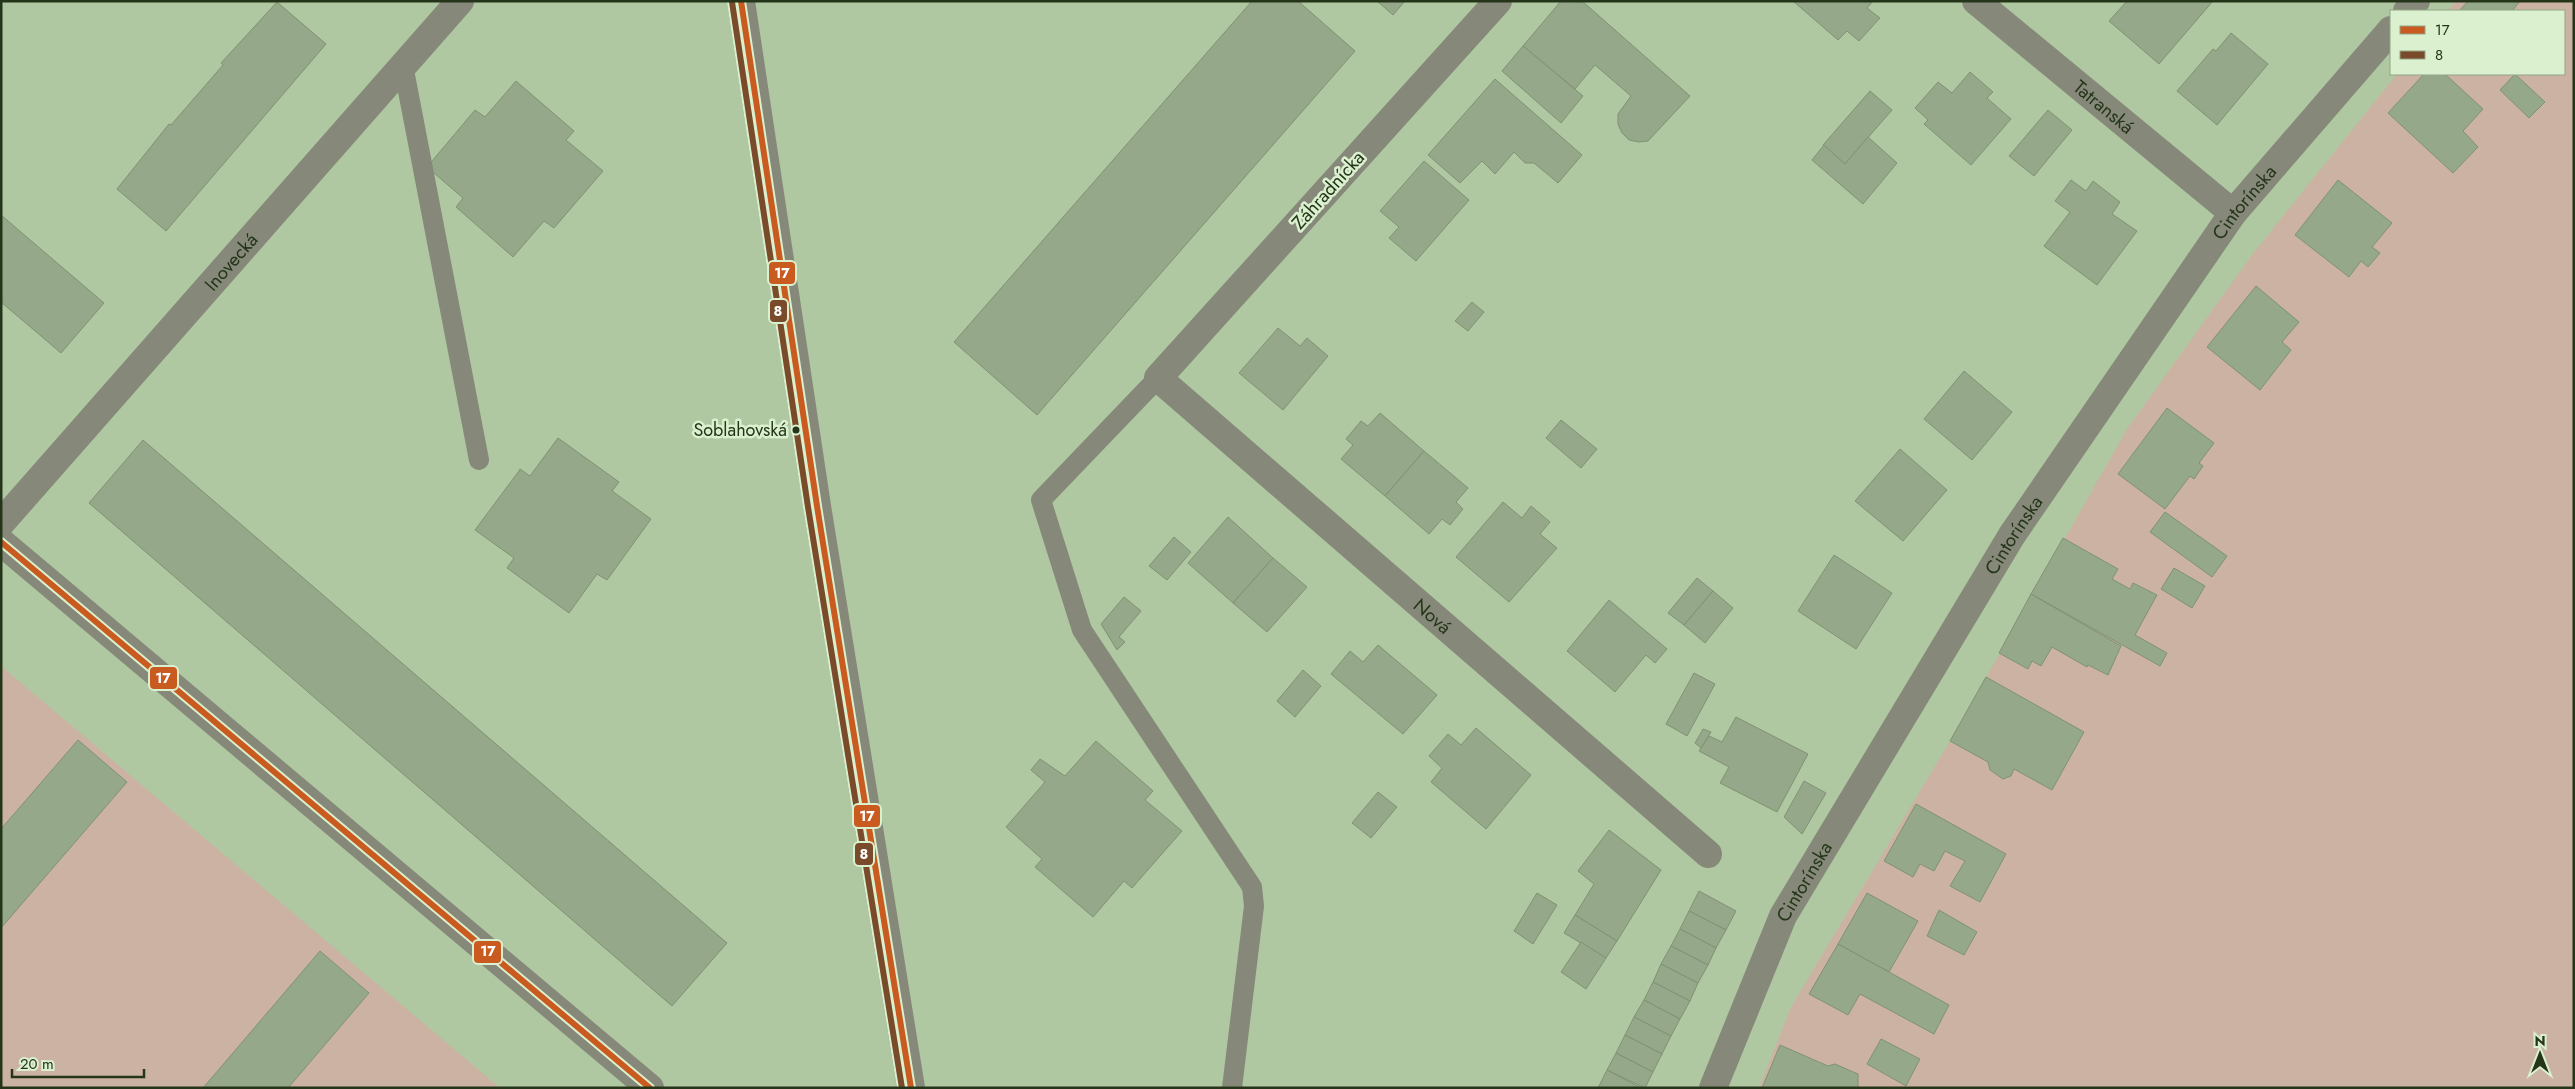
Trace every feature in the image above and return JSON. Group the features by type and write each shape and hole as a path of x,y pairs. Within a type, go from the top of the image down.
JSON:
{"street":[{"name":"Inovecká","path":"1,523 460,1"},
{"path":"741,1 817,506 911,1088"},
{"name":"Záhradnícka","path":"1158,378 1498,1"},
{"name":"Tatranská","path":"1976,1 2233,213"},
{"name":"Cintorínska","path":"1713,1088 1788,908 2012,536 2233,213 2390,31"},
{"name":"Nová","path":"1158,378 1708,854"},
{"path":"1,542 650,1088"}],"lane":[{"path":"403,65 479,460"},
{"path":"1158,378 1040,500 1082,630 1139,720 1252,887 1254,906 1232,1088"}],"shaded area":[{"path":"2456,1 2574,1 2574,1088 1759,1088 1791,1007 1950,741 2127,429 2252,255 2396,75 2565,75 2565,10 2448,10"},
{"path":"1,666 500,1088 1,1088"}],"building":[{"path":"1252,1 1298,1 1355,51 1037,415 954,342"},
{"path":"1377,1 1405,1 1393,15"},
{"path":"1561,1 1582,1 1690,96 1648,141 1629,140 1622,133 1618,124 1618,114 1631,96 1595,65 1575,89 1523,46"},
{"path":"1793,1 1873,1 1867,8 1880,18 1859,41 1847,31 1838,40"},
{"path":"2127,1 2213,1 2159,64 2109,21"},
{"path":"2468,1 2520,1 2513,10 2460,10"},
{"path":"277,2 326,44 166,231 117,189 169,124 171,125 223,65 221,63"},
{"path":"2231,33 2268,64 2217,125 2177,91 2213,49 2216,51"},
{"path":"1523,46 1583,96 1561,123 1502,71"},
{"path":"1970,72 1993,92 1987,98 2011,119 1971,165 1924,124 1928,120 1915,108 1938,82 1952,93"},
{"path":"2423,75 2446,75 2483,109 2463,131 2478,147 2453,173 2388,113"},
{"path":"2516,75 2545,102 2529,118 2500,90"},
{"path":"1495,79 1582,155 1558,183 1534,163 1525,163 1514,152 1495,174 1482,161 1460,183 1428,155"},
{"path":"516,81 574,131 566,140 603,171 554,228 544,221 513,257 456,207 463,198 427,167 475,110 485,117"},
{"path":"1870,91 1892,110 1845,164 1823,145"},
{"path":"2048,110 2072,130 2034,176 2009,156"},
{"path":"1868,137 1897,163 1863,204 1812,160 1824,145 1845,164"},
{"path":"1424,161 1469,200 1416,261 1389,238 1399,227 1380,211"},
{"path":"2071,180 2086,191 2093,181 2120,202 2112,214 2137,231 2097,285 2044,246 2070,212 2055,201"},
{"path":"2338,180 2392,223 2372,247 2380,253 2368,267 2361,261 2349,277 2295,235"},
{"path":"1,215 104,303 61,353 1,302"},
{"path":"2256,286 2299,322 2282,342 2291,350 2260,390 2207,347"},
{"path":"1472,302 1484,312 1468,331 1455,321"},
{"path":"1278,328 1300,346 1307,338 1328,356 1283,410 1239,373"},
{"path":"1964,371 2012,412 1972,460 1924,419"},
{"path":"2167,408 2214,443 2199,463 2203,466 2194,479 2190,476 2165,509 2118,474"},
{"path":"1380,413 1424,451 1385,496 1341,459 1353,445 1346,439 1361,421 1368,426"},
{"path":"1561,420 1597,449 1581,468 1546,438"},
{"path":"558,438 619,482 612,491 651,519 607,580 597,574 569,613 507,568 514,558 475,530 520,469 530,476"},
{"path":"143,440 727,943 672,1006 89,503"},
{"path":"1900,449 1947,490 1903,541 1855,501"},
{"path":"1424,451 1468,488 1456,502 1463,509 1450,525 1442,519 1429,534 1385,496"},
{"path":"1503,502 1522,518 1531,506 1550,522 1540,534 1557,548 1509,602 1456,557"},
{"path":"2165,512 2227,556 2212,577 2150,532"},
{"path":"1228,517 1273,558 1233,603 1188,563"},
{"path":"1174,537 1191,552 1167,580 1149,566"},
{"path":"2063,538 2118,569 2112,579 2130,589 2133,583 2157,595 2135,635 2167,653 2160,666 2031,594"},
{"path":"1834,555 1892,593 1856,649 1798,611"},
{"path":"1273,558 1307,587 1267,632 1233,603"},
{"path":"2174,568 2205,586 2192,608 2161,589"},
{"path":"1697,578 1713,591 1684,625 1668,613"},
{"path":"1713,591 1733,608 1705,643 1684,625"},
{"path":"2031,594 2121,646 2108,675 2088,665 2087,667 2052,647 2041,666 2032,661 2028,669 1999,653"},
{"path":"1124,597 1141,611 1119,637 1125,642 1117,650 1101,624"},
{"path":"1609,600 1667,649 1655,663 1646,655 1615,692 1567,651"},
{"path":"1378,645 1437,695 1403,734 1331,674 1350,651 1363,662"},
{"path":"1303,670 1321,686 1295,717 1277,701"},
{"path":"1694,673 1715,684 1687,736 1666,724"},
{"path":"1986,677 2084,732 2052,790 2014,769 2011,776 2003,779 1990,770 1988,762 1950,741"},
{"path":"1736,717 1808,754 1777,812 1720,783 1729,767 1699,751 1709,736 1722,742"},
{"path":"1476,728 1531,775 1486,829 1431,782 1442,768 1429,756 1448,734 1461,745"},
{"path":"1703,729 1711,732 1701,748 1695,743"},
{"path":"78,740 127,782 1,928 1,829"},
{"path":"1096,741 1153,791 1145,800 1182,831 1132,888 1124,881 1093,917 1035,867 1042,859 1006,827 1045,782 1031,770 1040,759 1065,776"},
{"path":"1804,781 1826,793 1802,834 1784,817"},
{"path":"1378,792 1397,807 1371,838 1352,823"},
{"path":"1916,804 2006,854 1980,902 1950,886 1965,861 1945,851 1934,871 1920,864 1913,877 1884,861"},
{"path":"1609,830 1661,870 1617,941 1575,915 1594,884 1578,871"},
{"path":"1699,891 1736,911 1726,930 1689,911"},
{"path":"1537,893 1557,905 1533,944 1514,931"},
{"path":"1867,893 1918,921 1889,972 1838,944"},
{"path":"1939,910 1977,932 1964,955 1927,936"},
{"path":"1689,911 1726,930 1716,948 1680,929"},
{"path":"1575,915 1617,941 1606,958 1564,933"},
{"path":"1680,929 1716,948 1708,965 1671,946"},
{"path":"1581,942 1606,958 1586,989 1561,972"},
{"path":"1838,944 1949,1005 1934,1034 1860,994 1848,1015 1809,994"},
{"path":"1671,946 1708,965 1698,983 1661,964"},
{"path":"320,951 369,993 288,1088 203,1088"},
{"path":"1661,964 1698,983 1690,1001 1653,982"},
{"path":"1653,982 1690,1001 1680,1019 1644,1000"},
{"path":"1644,1000 1680,1019 1671,1036 1634,1017"},
{"path":"1634,1017 1671,1036 1662,1054 1625,1035"},
{"path":"1625,1035 1662,1054 1653,1072 1616,1053"},
{"path":"1881,1039 1920,1059 1906,1086 1867,1064"},
{"path":"1780,1045 1828,1066 1835,1064 1858,1074 1858,1088 1762,1088"},
{"path":"1616,1053 1653,1072 1645,1088 1607,1070"},
{"path":"1607,1070 1641,1088 1598,1088"}],"transit line":[{"name":"17","path":"741,1 817,506 911,1088"},
{"name":"8","path":"732,2 808,507 902,1088"},
{"name":"17","path":"1,542 650,1088"}],"place":[{"name":"Soblahovská","path":"796,430"}]}
